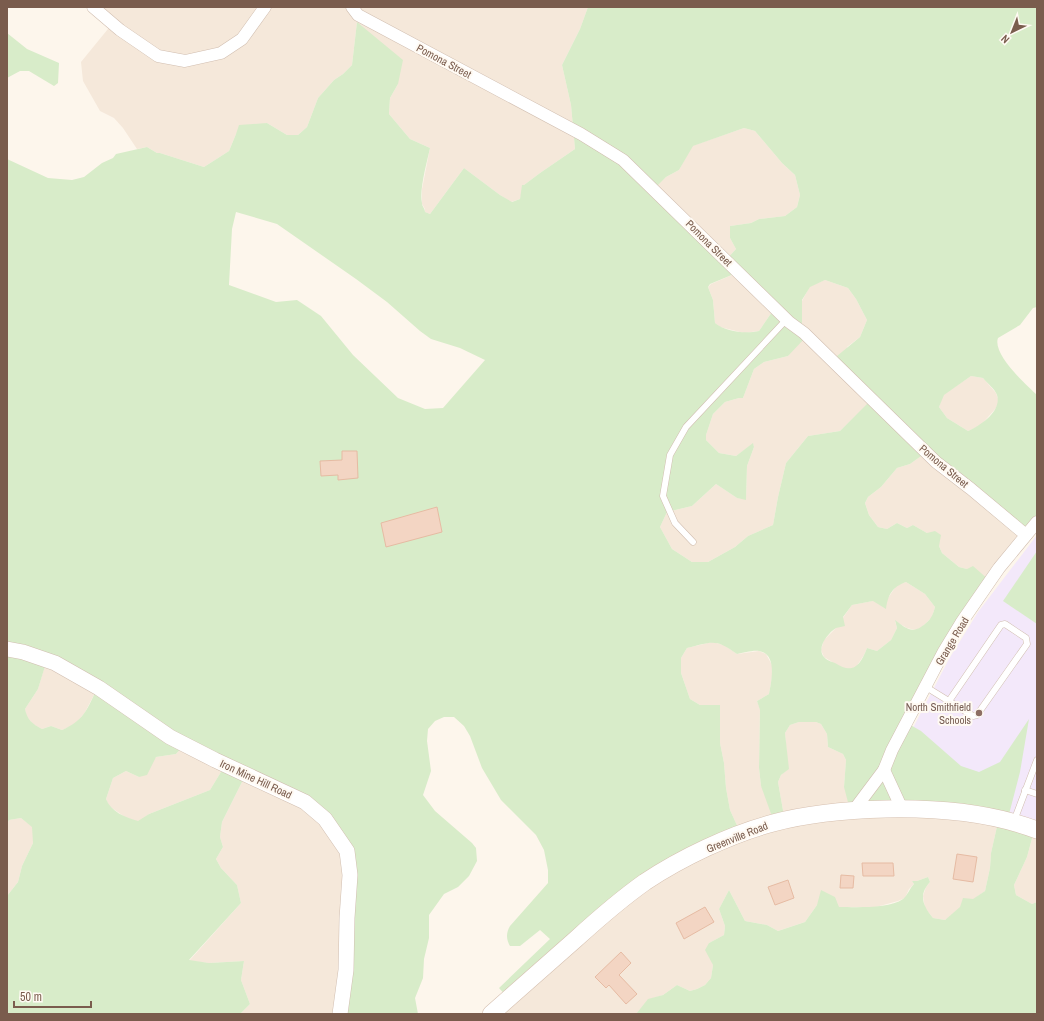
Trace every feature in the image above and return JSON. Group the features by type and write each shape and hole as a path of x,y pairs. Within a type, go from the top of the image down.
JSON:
{"main road":[{"name":"Greenville Road","path":"491,1014 599,919 645,882 682,860 729,838 772,823 809,815 854,810 935,809 982,815 1014,822 1037,830"}],"street":[{"path":"93,7 120,30 158,56 185,61 221,53 242,39 265,7"},
{"name":"Pomona Street","path":"352,7 358,14 581,134 623,160 786,320 804,333 936,462 1026,535"},
{"name":"Grange Road","path":"854,810 884,770 892,750 961,623 999,568 1037,522"},
{"name":"Iron Mine Hill Road","path":"7,649 23,652 55,663 99,688 170,737 215,760 305,802 325,819 347,851 350,875 346,970 340,1014"},
{"path":"884,770 902,809"}],"lane":[{"path":"693,542 675,523 663,496 670,454 686,427 786,320"},
{"path":"926,687 973,716 977,715 1027,644 1026,638 1005,624 1001,625 949,701"},
{"path":"1014,822 1037,760"},
{"path":"1025,790 1037,794"}],"shaded area":[{"path":"93,7 588,7 580,29 562,65 571,105 575,149 524,185 520,199 511,202 464,168 430,214 425,212 422,204 422,189 430,148 410,139 389,114 390,98 398,84 357,22 352,65 334,80 318,98 307,127 298,135 287,135 267,123 236,134 229,151 204,167 157,153 147,147 137,149 123,128 114,118 100,111 83,81 81,62 112,24"},
{"path":"744,128 755,131 782,163 795,175 800,195 797,207 785,216 759,219 751,223 730,226 730,238 736,249 724,262 652,190 666,177 679,170 692,146"},
{"path":"739,272 772,312 759,331 744,333 720,327 715,323 713,300 708,287 711,284"},
{"path":"825,280 848,288 856,299 867,320 860,337 847,347 871,401 840,431 808,436 786,463 773,525 748,536 735,547 708,562 692,562 672,549 660,527 667,512 692,506 716,484 737,498 746,499 747,466 754,447 753,444 736,456 719,453 706,440 706,435 713,414 725,402 743,398 754,369 764,362 788,356 802,334 802,301 810,286"},
{"path":"971,376 983,378 996,393 999,402 996,408 981,425 968,431 947,418 939,407 943,395"},
{"path":"924,454 1024,535 989,580 967,569 959,567 942,553 939,546 927,533 913,525 907,528 897,523 887,529 878,527 869,515 865,503 868,497 881,487 897,468 910,464"},
{"name":"North Smithfield Schools","path":"1037,535 1037,821 982,807 892,768 949,659 978,612"},
{"path":"906,582 925,594 935,607 932,617 921,628 915,630 907,628 895,621 897,628 891,640 877,651 867,648 856,667 849,669 842,668 824,657 821,650 824,640 835,629 852,605 888,598 897,585"},
{"path":"712,642 724,645 737,654 759,651 766,654 772,665 772,677 769,694 757,701 760,709 759,768 761,786 784,816 778,782 781,775 788,769 785,733 790,725 799,722 816,722 821,724 827,734 828,747 843,754 846,760 844,787 998,822 985,891 945,920 933,918 925,908 923,896 926,887 930,882 928,877 917,881 912,881 914,884 909,889 905,898 898,901 876,907 839,907 817,905 805,922 778,931 767,925 745,921 729,890 719,909 725,926 724,935 709,943 713,965 711,978 705,985 690,991 677,985 663,995 648,1000 636,1014 491,1014 607,914 740,832 730,810 726,788 724,763 720,743 720,705 700,705 690,699 681,673 681,658 687,648"},
{"path":"46,662 96,691 84,714 74,725 62,730 51,726 42,729 34,725 26,716 25,709 38,689"},
{"path":"183,746 224,767 210,790 149,814 138,822 125,817 109,806 106,799 113,778 126,771 139,777 156,757 176,754"},
{"path":"245,776 305,804 345,851 339,1014 240,1014 250,1004 241,980 244,961 209,963 189,961 241,903 237,885 221,868 216,859 223,847 220,837 222,822"},
{"path":"21,818 33,827 33,843 22,866 18,882 7,896 7,824 9,820"},
{"path":"1034,831 1037,831 1037,902 1032,904 1016,895 1014,885 1027,857"}],"green space":[{"path":"588,7 1037,7 1037,307 1033,308 1020,325 998,338 998,345 1000,352 1011,369 1037,395 1037,521 1027,534 924,454 910,464 897,468 881,487 868,497 865,503 869,515 878,527 887,529 897,523 907,528 913,525 927,533 935,531 941,535 939,546 942,553 959,567 967,569 973,566 989,580 907,723 921,731 961,766 979,772 1000,762 1029,719 1020,772 1007,822 1034,831 1027,857 1014,885 1016,895 1032,904 1037,902 1037,1014 636,1014 648,999 663,995 677,985 690,991 705,985 711,978 713,965 705,950 709,943 724,935 725,926 719,909 729,890 745,921 767,925 778,931 805,922 817,905 821,890 835,897 839,907 881,906 903,899 914,884 912,881 917,881 928,877 930,882 924,891 924,905 933,918 945,920 960,907 963,898 973,899 985,891 990,868 991,853 998,822 850,810 844,787 846,760 843,754 828,747 827,734 821,724 816,722 799,722 790,725 785,733 789,769 781,775 778,782 784,816 774,822 761,786 759,768 760,710 757,701 769,694 772,669 769,657 765,653 759,651 737,654 718,643 708,643 687,648 681,658 681,673 690,699 700,705 720,705 720,743 724,763 726,788 730,810 740,832 684,860 508,998 499,988 550,939 540,930 520,946 510,946 507,936 510,926 548,883 548,870 544,850 536,835 501,800 482,768 470,736 464,726 454,717 444,717 435,721 428,729 427,741 431,771 423,795 435,811 472,843 476,848 477,861 469,876 458,887 444,894 429,915 429,938 424,959 423,978 415,998 418,1014 339,1014 348,867 323,818 245,776 222,822 220,837 223,847 216,859 221,868 237,885 241,903 189,960 209,963 244,961 241,980 250,1004 240,1014 7,1014 7,896 18,882 22,866 33,843 32,827 21,818 9,820 7,824 7,159 48,178 72,180 84,177 102,163 113,158 116,154 147,147 157,153 204,167 229,151 239,125 267,123 287,135 298,135 307,127 318,98 334,80 352,65 357,22 403,60 398,84 390,98 389,114 410,139 430,148 421,197 425,212 430,214 464,168 500,195 512,202 520,199 522,185 575,149 571,105 562,65 580,29","holes":["744,128 755,131 782,163 795,175 800,195 797,207 785,216 759,219 751,223 730,226 730,238 736,249 724,262 653,190 666,177 679,170 693,146","236,212 277,224 387,302 431,339 460,348 485,360 443,408 425,409 398,398 353,355 321,316 297,300 276,302 229,285 232,229","739,272 772,312 759,331 742,332 730,330 715,323 713,300 708,287 710,284","825,280 848,288 856,299 867,320 860,337 831,361 870,401 840,431 808,436 786,463 773,525 748,536 735,547 708,562 692,562 672,549 660,527 667,512 692,506 716,484 737,498 746,500 747,466 754,447 753,443 736,456 719,453 706,440 706,435 713,414 725,402 743,398 754,369 764,362 788,356 805,338 802,334 802,300 810,287","971,376 983,378 993,388 997,395 998,401 989,417 968,431 947,418 939,407 944,395","906,582 925,594 935,607 932,616 928,621 921,627 914,630 907,628 895,620 897,628 891,640 877,651 867,648 861,660 855,667 846,668 825,658 821,649 824,641 836,628 845,626 843,617 852,605 873,601 886,609 888,600 897,586","46,663 96,691 80,719 62,730 51,726 42,729 38,727 27,716 25,709 38,689","183,746 224,767 210,790 149,814 138,821 123,816 115,811 108,804 106,799 113,778 126,771 139,777 147,775 156,757 176,754"]},
{"path":"7,33 27,49 59,63 58,83 54,86 29,71 20,71 7,78"},
{"path":"1037,551 1037,624 1003,601"}],"building":[{"path":"342,451 357,451 358,478 338,480 338,475 321,476 320,461 342,460"},
{"path":"437,507 442,532 386,547 381,523"},
{"path":"957,854 977,857 973,882 953,879"},
{"path":"862,863 893,863 894,876 863,876"},
{"path":"841,875 854,876 853,888 840,888"},
{"path":"788,880 794,898 775,905 768,887"},
{"path":"705,907 714,922 684,939 676,923"},
{"path":"621,952 631,963 619,975 637,994 626,1004 609,985 606,988 595,977"}],"place":[{"name":"North Smithfield Schools","path":"979,713"}]}
